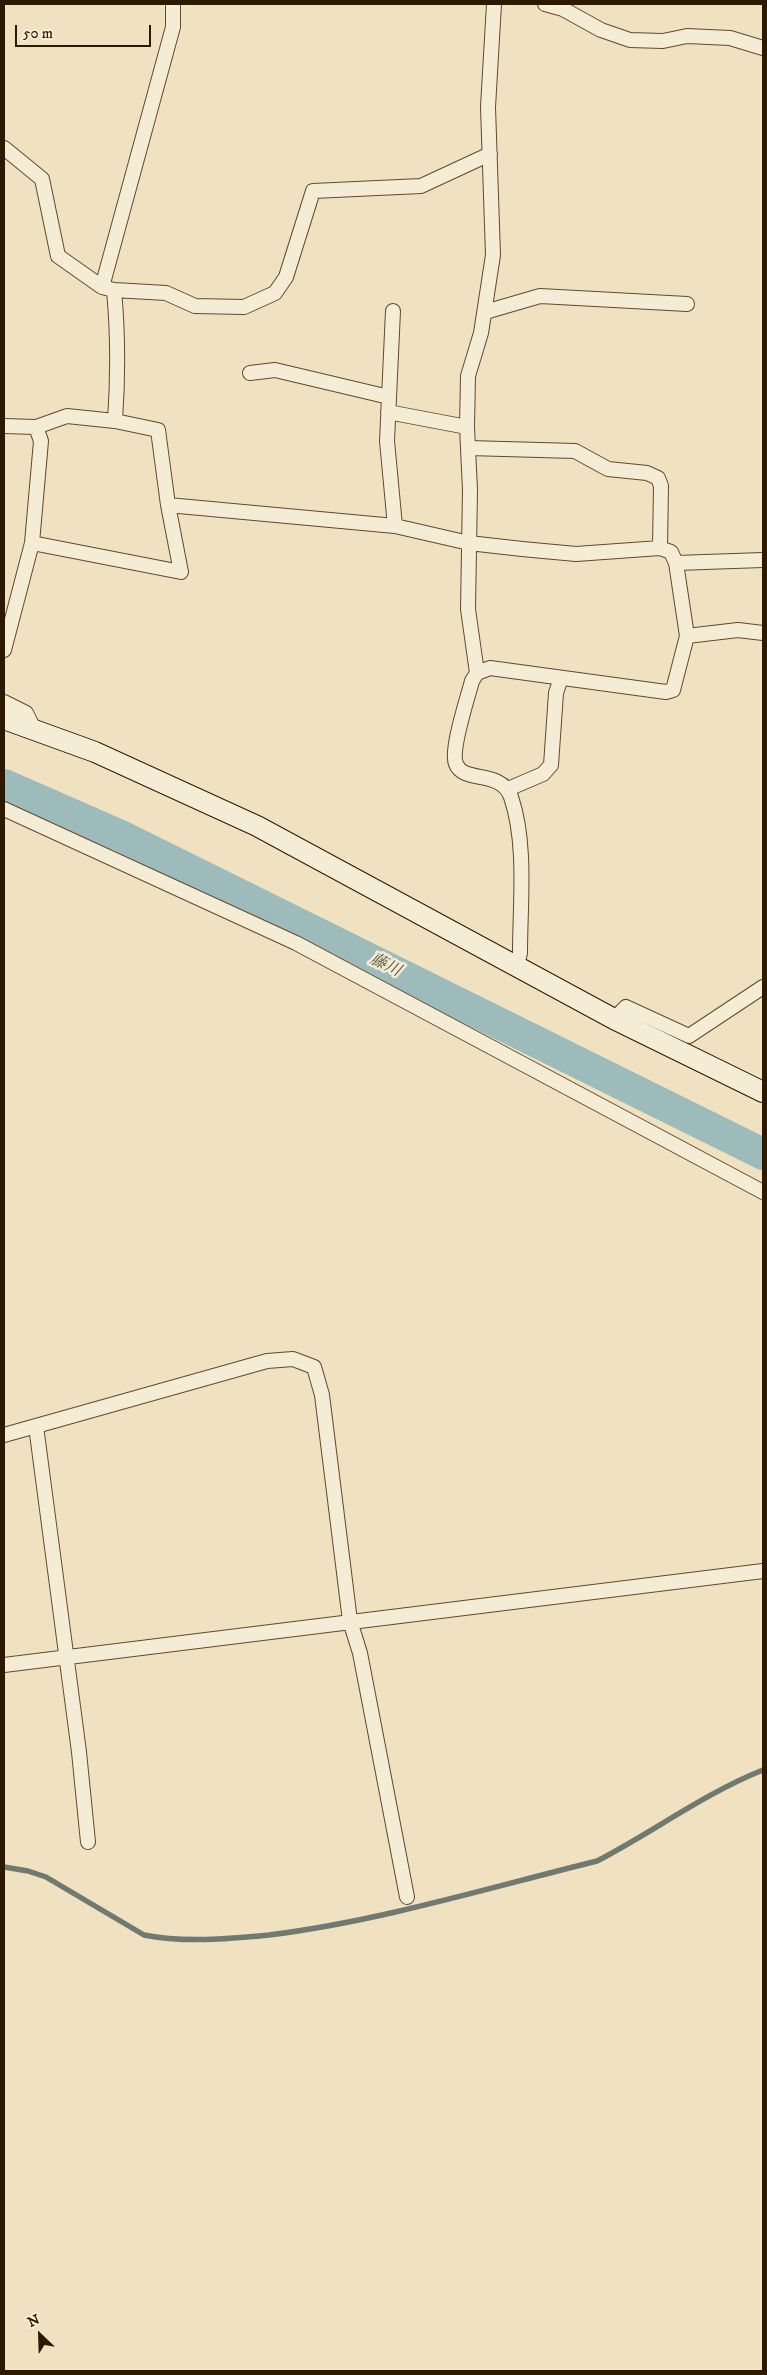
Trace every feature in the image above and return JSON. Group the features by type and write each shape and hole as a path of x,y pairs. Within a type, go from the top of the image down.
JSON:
{"street":[{"path":"115,422 117,390 108,288 173,28 173,4"},
{"path":"494,4 488,107 493,255 481,333 468,376 467,427 470,490 468,609 477,672 472,682 455,748 456,763 463,772 501,782 508,789 520,838 520,953 516,966"},
{"path":"545,4 563,9 601,30 630,40 663,42 687,36 730,38 763,48"},
{"path":"4,148 42,179 58,256 108,288 166,293 195,306 244,306 275,293 286,276 313,192 420,186 490,154"},
{"path":"485,312 540,296 687,304"},
{"path":"393,311 387,441 395,526"},
{"path":"250,373 274,370 389,397"},
{"path":"388,412 467,427"},
{"path":"4,426 36,427 67,416 158,430 168,505 181,572 32,543"},
{"path":"4,650 32,543 41,442 36,427"},
{"path":"468,448 576,452 608,469 647,473 658,478 661,486 660,548"},
{"path":"168,505 395,526 469,542 576,554 660,548 671,552 676,563 687,636 673,690 666,692 490,668 477,672"},
{"path":"676,563 763,560"},
{"path":"687,636 738,630 763,633"},
{"path":"508,789 543,774 551,765 556,693 561,678"},
{"path":"4,702 26,713 35,731"},
{"path":"4,718 95,752 257,826 614,1019 760,1088"},
{"path":"4,809 296,943 763,1192"},
{"path":"614,1019 626,1007 689,1036 763,987"},
{"path":"4,1435 267,1361 293,1359 314,1367 322,1395 350,1621 360,1652 407,1897"},
{"path":"36,1426 79,1752 88,1842"},
{"path":"4,1665 763,1571"}],"waterway":[{"name":"藤川","path":"4,785 125,838 763,1154"},
{"path":"4,1867 28,1871 46,1877 144,1935 190,1940 269,1935 393,1913 597,1861 720,1790 763,1770"}]}
